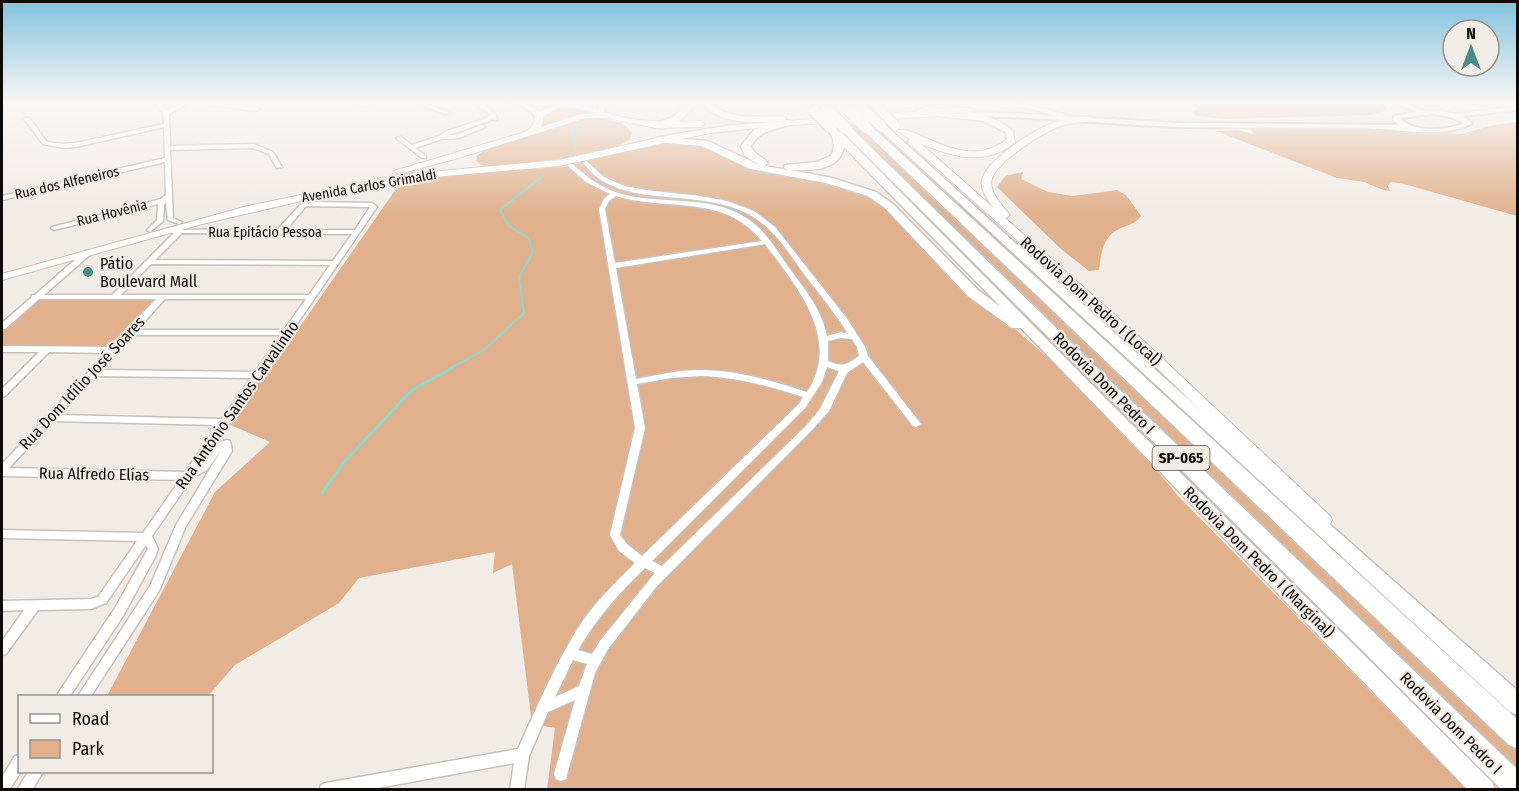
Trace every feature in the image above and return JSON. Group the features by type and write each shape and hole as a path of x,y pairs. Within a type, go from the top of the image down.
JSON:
{"highway":[{"path":"660,140 704,143 754,167 828,180 872,194 889,206 973,293 1044,347 1103,405"},
{"path":"749,140 746,146 749,154 760,162 778,167 806,168 836,157 840,150 839,140"},
{"name":"Rodovia Dom Pedro I (Marginal)","path":"848,140 1103,405 1484,789"},
{"name":"Rodovia Dom Pedro I","path":"848,140 1207,482 1518,788"},
{"name":"Rodovia Dom Pedro I","path":"889,140 1518,737"},
{"name":"SP-065","path":"889,140 1518,705"}],"main road":[{"name":"Avenida Carlos Grimaldi","path":"2,277 88,254 265,200 402,170 507,140"},
{"path":"612,151 628,145 632,140"},
{"name":"Avenida Carlos Grimaldi","path":"2,269 150,230 176,228 313,195 399,178 544,166 660,140"},
{"name":"Rodovia Dom Pedro I (Local)","path":"911,140 1138,343 1306,502 1486,678"},
{"name":"Avenida Carlos Grimaldi","path":"921,140 932,146 964,153 991,152 1008,146 1012,140"},
{"path":"1027,243 990,195 987,186 990,171 1029,140"},
{"path":"487,147 474,154 472,161 477,166 491,169"},
{"path":"88,254 93,249 131,235"}],"street":[{"path":"43,140 45,143 63,146 93,140"},
{"path":"150,230 160,221 160,208 167,200 170,190 167,140"},
{"path":"402,140 424,157"},
{"path":"411,147 432,140"},
{"path":"167,148 254,146 271,153 279,167"},
{"name":"Rua dos Alfeneiros","path":"2,198 168,159"},
{"path":"586,162 599,176 628,189 660,195 718,199 761,215 854,337 864,357 916,424"},
{"path":"517,789 522,755 585,627 614,591 783,426 809,396 820,378 823,363 823,339 819,319 808,299 757,229 743,218 716,208 642,201 615,194 590,183 570,165"},
{"path":"615,194 606,200 602,209 640,428 615,535 618,543 625,550 663,572"},
{"path":"280,232 313,195"},
{"path":"114,297 149,262 176,228 171,221 167,200"},
{"name":"Rua Hovênia","path":"54,228 167,200"},
{"name":"Rua Antônio Santos Carvalinho","path":"34,606 98,603 147,537 374,206 304,204"},
{"name":"Rua Epitácio Pessoa","path":"176,228 358,232"},
{"path":"613,266 767,242"},
{"path":"2,327 88,254"},
{"path":"149,262 336,263"},
{"path":"35,297 312,297"},
{"name":"Rua Dom Idílio José Soares","path":"2,471 162,297"},
{"path":"130,332 286,333"},
{"path":"823,339 840,335 854,337"},
{"path":"2,349 113,350"},
{"path":"2,394 47,349"},
{"path":"561,774 582,692 595,660 628,612 663,572 809,428 824,411 843,371 851,368 864,357"},
{"path":"823,363 835,368 851,368"},
{"path":"91,373 258,375"},
{"path":"633,382 686,373 713,374 737,376 809,396"},
{"path":"49,418 222,426 227,443 227,450 181,525 154,588 85,695"},
{"path":"187,476 204,467 218,447 227,443"},
{"name":"Rua Alfredo Elías","path":"2,471 187,476"},
{"path":"2,534 147,537 153,549 119,612 64,695"},
{"path":"2,606 34,606"},
{"path":"2,650 34,606"},
{"path":"570,654 595,660"},
{"path":"544,708 582,692"},
{"path":"326,789 522,755"},
{"path":"2,788 18,764"},
{"path":"24,789 35,773"}],"green space":[{"path":"515,140 629,140 601,153 564,161 492,168 476,161 477,156 484,150"},
{"path":"667,140 695,142 754,167 853,191 889,206 973,293 1103,405 1178,496 1467,789 547,789 555,728 532,724 512,564 493,573 495,552 359,578 339,603 235,665 209,695 108,695 215,492 270,442 224,422 271,368 403,179 570,166 612,151"},
{"path":"863,140 875,140 1517,751 1517,775"},
{"path":"1239,140 1517,140 1517,216 1404,184 1391,182 1388,186 1390,191 1364,182 1337,178"},
{"path":"1023,172 1021,179 1048,192 1073,196 1117,190 1126,195 1141,216 1110,235 1102,251 1099,270 1089,271 1061,249 997,187 1005,176"},
{"path":"37,299 156,299 112,346 2,347 2,330"}],"waterway":[{"path":"569,158 576,148 575,140"},
{"path":"449,369 484,350 524,313 519,277 533,252 528,238 509,226 500,210 541,177"},
{"path":"322,493 345,461 412,390 452,368"}],"place":[{"name":"Pátio Boulevard Mall","path":"88,272"}]}
